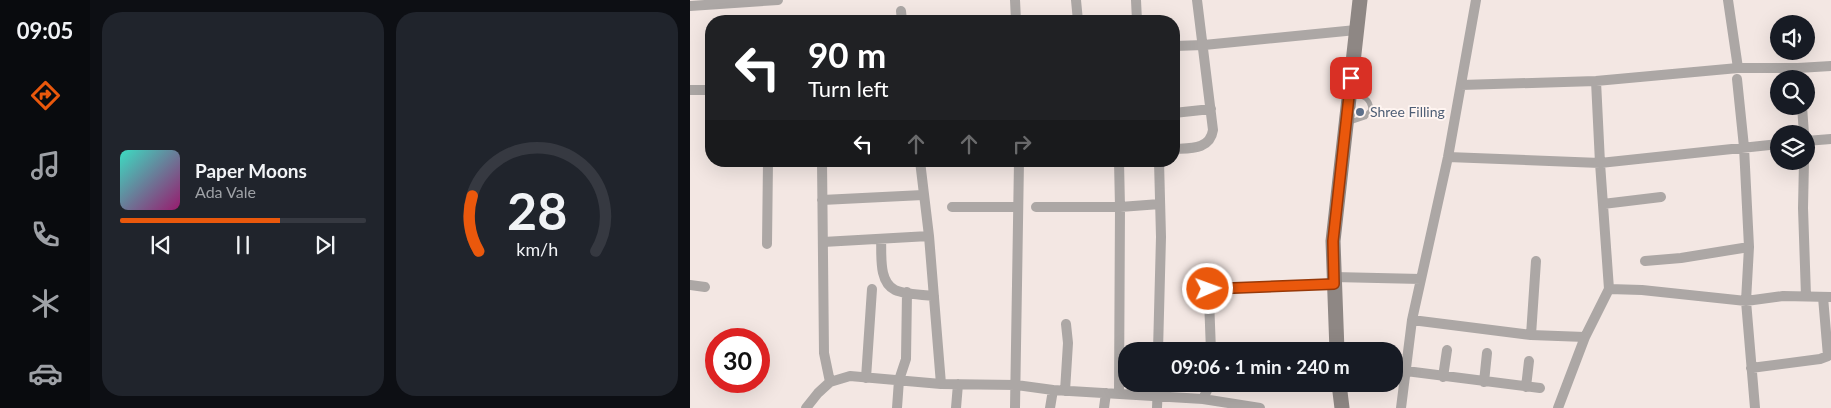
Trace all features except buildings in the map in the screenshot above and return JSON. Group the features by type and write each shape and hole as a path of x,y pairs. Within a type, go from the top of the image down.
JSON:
{"street":[{"path":"690,6 712,2 778,0"},
{"path":"1015,0 1016,15"},
{"path":"1076,0 1077,15"},
{"path":"1136,0 1137,15"},
{"path":"1180,149 1201,147 1208,143 1212,137 1213,130 1197,0"},
{"path":"1337,342 1333,241 1360,0"},
{"path":"1401,408 1412,320 1448,158 1476,0"},
{"path":"1728,0 1738,68"},
{"path":"1180,46 1356,30"},
{"path":"1461,85 1596,81 1738,68 1831,66"},
{"path":"1737,80 1744,147 1749,247 1746,301 1754,408"},
{"path":"1558,408 1585,337 1609,289 1596,81"},
{"path":"690,90 705,90"},
{"path":"1180,112 1211,109"},
{"path":"1815,140 1831,139"},
{"path":"1448,158 1600,163 1770,145"},
{"path":"767,244 768,167"},
{"path":"822,167 824,352 830,382"},
{"path":"921,167 929,236 941,384"},
{"path":"1015,408 1019,167"},
{"path":"1119,167 1119,394"},
{"path":"1158,342 1159,167"},
{"path":"1804,170 1806,296"},
{"path":"822,200 923,195"},
{"path":"1603,204 1661,197"},
{"path":"1036,207 1120,207 1160,204"},
{"path":"952,207 1018,207"},
{"path":"823,242 929,236"},
{"path":"881,238 883,274 887,284 895,290 934,296"},
{"path":"1645,261 1681,258 1749,247"},
{"path":"1531,335 1536,262"},
{"path":"1208,273 1211,342"},
{"path":"1208,289 1334,280 1421,279"},
{"path":"690,285 705,287"},
{"path":"866,378 872,289"},
{"path":"1609,289 1642,290 1746,301 1783,296 1827,297 1828,356 1820,359 1751,368"},
{"path":"897,408 899,380 906,359 907,292"},
{"path":"1412,320 1531,335 1585,337"},
{"path":"1065,391 1068,343 1066,324"},
{"path":"1443,377 1447,350"},
{"path":"1484,382 1487,353"},
{"path":"1526,387 1529,361"},
{"path":"1406,371 1540,388"},
{"path":"806,408 830,382 850,376 941,384 1016,385 1065,391 1203,399 1260,408"},
{"path":"956,408 958,384"},
{"path":"1050,408 1053,390"},
{"path":"1157,392 1157,408"},
{"path":"1203,399 1206,392"},
{"path":"1340,392 1342,408"},
{"path":"1104,408 1106,393"}],"lane":[{"path":"1346,123 1365,117 1371,110 1370,103 1365,96 1349,94"}],"place":[{"name":"Shree Filling","path":"1360,112"}],"route":[{"path":"1208,289 1334,284 1333,241 1351,78"}]}
